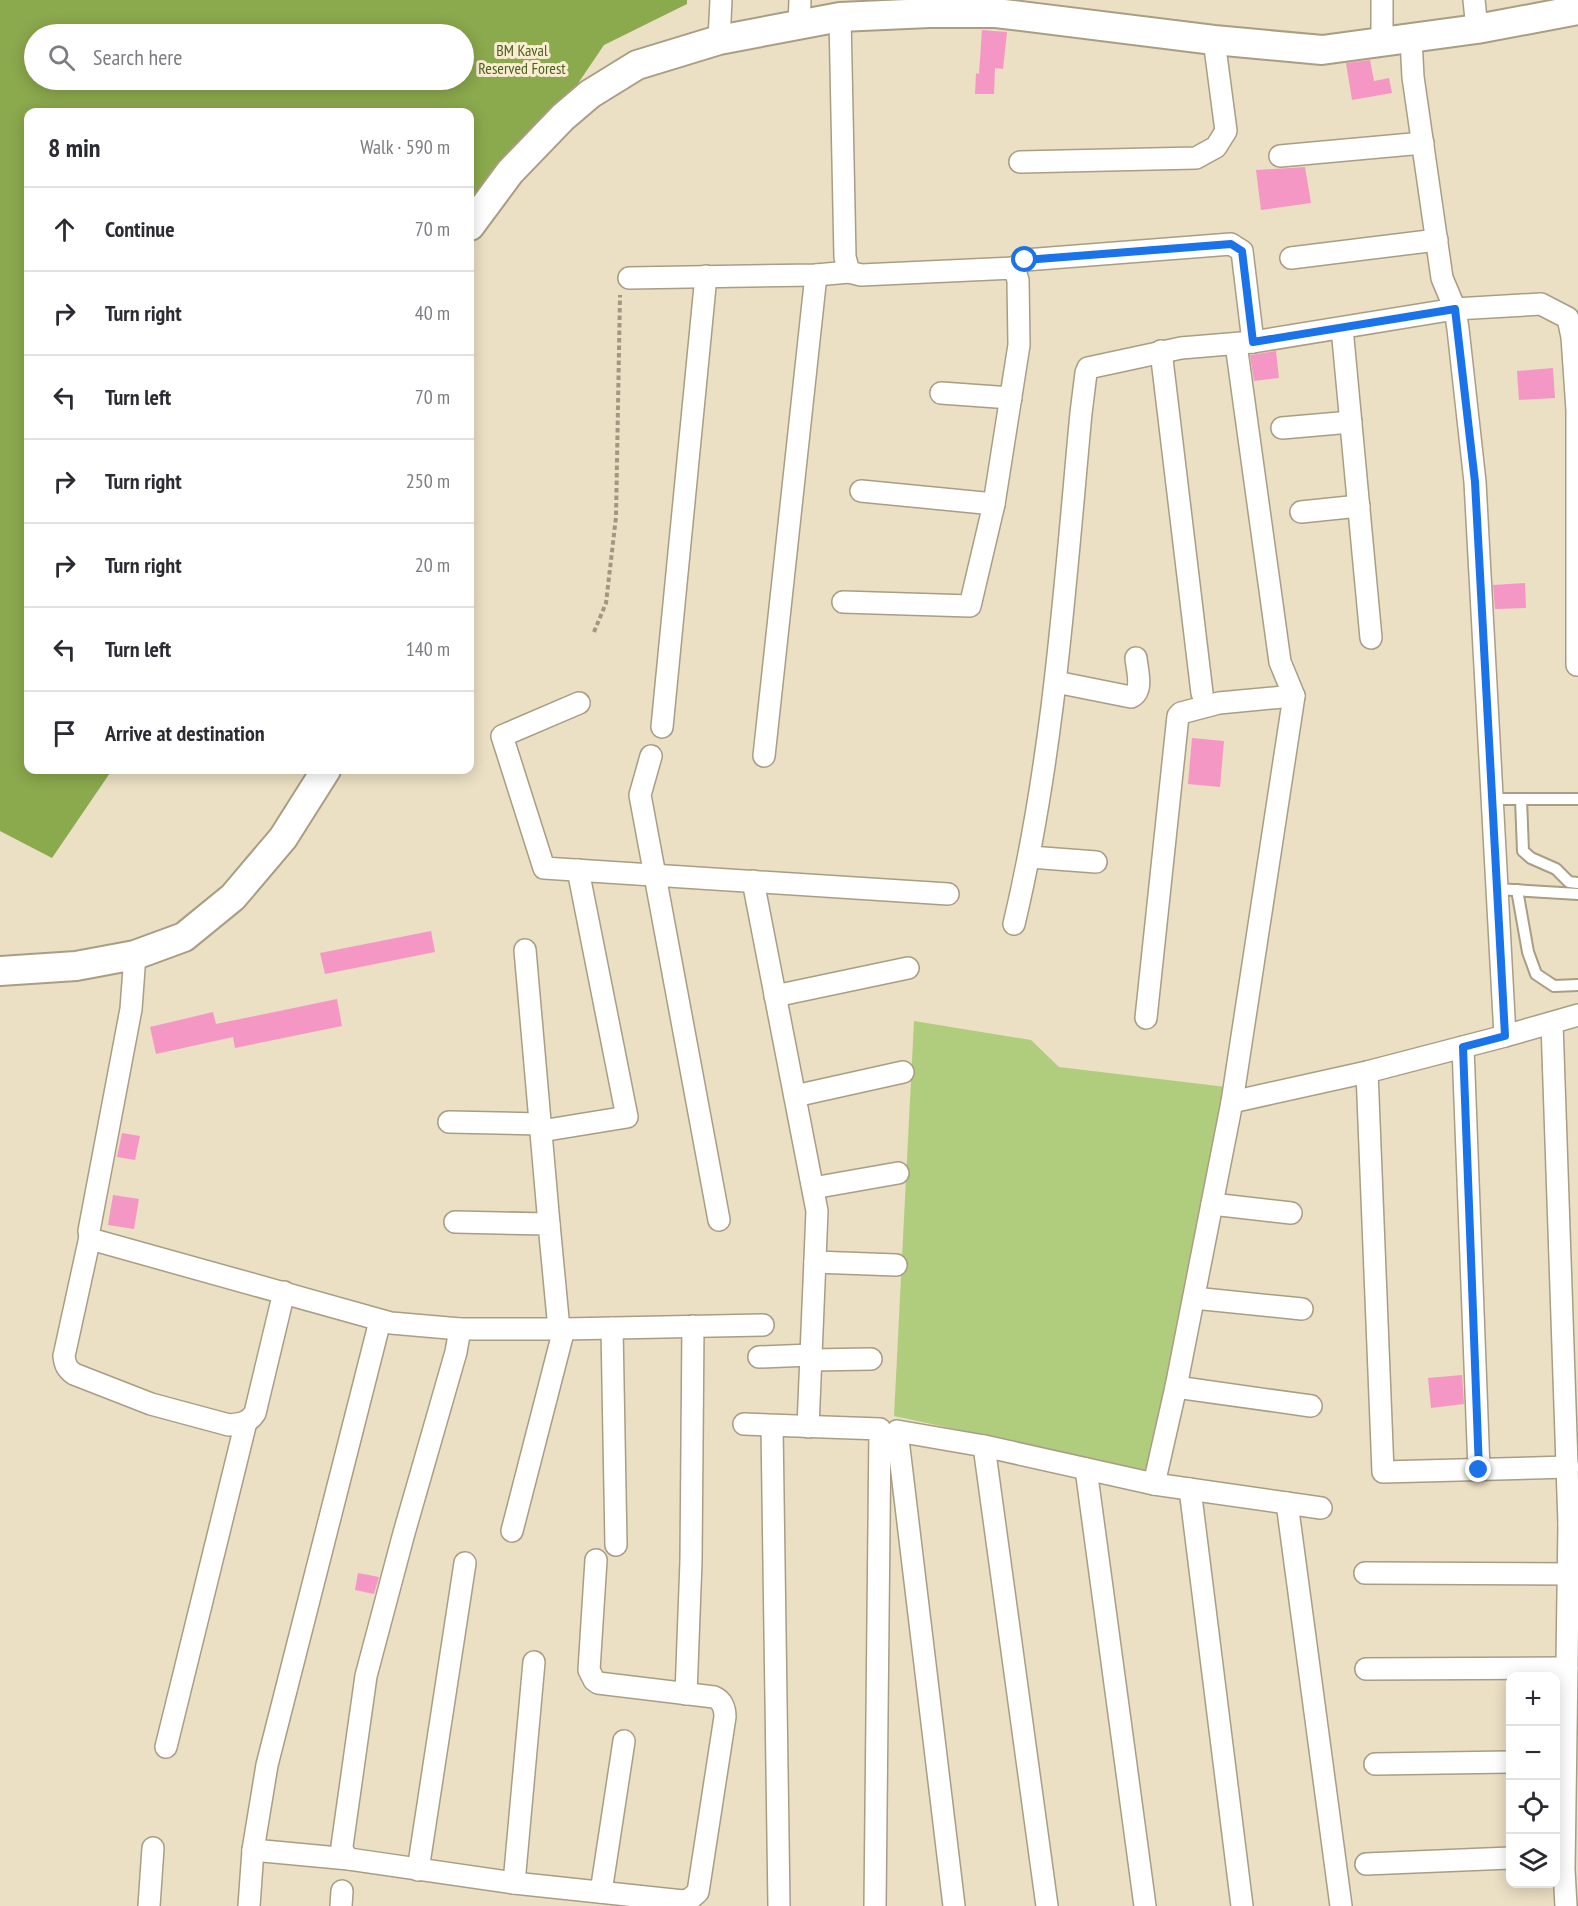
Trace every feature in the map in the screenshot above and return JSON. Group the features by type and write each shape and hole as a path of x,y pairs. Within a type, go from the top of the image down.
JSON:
{"main road":[{"path":"474,221 510,172 563,117 590,94 637,65 800,12 840,17 928,13 996,14 1214,40 1322,50 1477,29 1578,10"},
{"path":"0,971 76,966 135,955 184,937 233,897 283,838 323,774"}],"street":[{"path":"719,40 721,0"},
{"path":"1382,0 1382,42"},
{"path":"1474,0 1477,29"},
{"path":"840,17 845,257 849,272"},
{"path":"1411,39 1413,77 1442,278 1455,309 1475,482 1492,798 1507,890 1505,1036"},
{"path":"1020,162 1196,158 1216,147 1226,131 1214,40"},
{"path":"1280,156 1423,142"},
{"path":"1291,258 1437,240"},
{"path":"629,278 816,275 849,272 861,275 1014,268 1025,260 1231,244 1242,251 1245,343 1280,662 1294,696 1232,1102 1176,1387 1154,1485"},
{"path":"843,602 970,606 994,504 1019,345 1018,280 1014,268"},
{"path":"764,756 816,275"},
{"path":"662,727 706,276"},
{"path":"1014,924 1030,857 1056,682 1088,368 1161,351 1245,343 1455,309 1541,304 1568,318 1572,337 1577,410 1577,665"},
{"path":"1342,328 1371,638"},
{"path":"1161,351 1202,693"},
{"path":"941,393 1011,398"},
{"path":"1282,428 1351,422"},
{"path":"861,491 994,504"},
{"path":"1301,512 1359,506"},
{"path":"1056,682 1131,697 1139,690 1136,658"},
{"path":"1146,1018 1178,716 1181,713 1219,703 1294,696"},
{"path":"579,703 502,736 544,868 948,894"},
{"path":"651,756 640,795 718,1220"},
{"path":"1030,857 1096,862"},
{"path":"450,1122 540,1127 627,1118 579,870"},
{"path":"753,881 817,1211 808,1427"},
{"path":"512,1531 562,1329 549,1224 525,950"},
{"path":"135,955 131,1009 89,1231 90,1237 64,1356 68,1370 151,1404 229,1425 246,1422 255,1413 284,1292"},
{"path":"775,996 908,968"},
{"path":"1232,1102 1367,1072 1578,1015"},
{"path":"1552,1023 1568,1467 1574,1525 1569,1574 1567,1668 1561,1761 1560,1856 1566,1906"},
{"path":"1463,1047 1479,1470"},
{"path":"795,1096 903,1072"},
{"path":"1367,1072 1383,1473 1568,1467"},
{"path":"813,1188 898,1173"},
{"path":"1212,1204 1291,1213"},
{"path":"455,1222 549,1224"},
{"path":"90,1237 380,1321 460,1329 763,1325"},
{"path":"815,1262 896,1265"},
{"path":"1194,1298 1302,1309"},
{"path":"249,1906 253,1850 267,1765 380,1321"},
{"path":"686,1694 692,1560 693,1326"},
{"path":"612,1328 616,1545"},
{"path":"349,1859 342,1846 366,1676 456,1352 460,1329"},
{"path":"759,1357 871,1359"},
{"path":"1176,1387 1311,1406"},
{"path":"166,1747 246,1422"},
{"path":"744,1425 880,1430 875,1906"},
{"path":"772,1426 779,1906"},
{"path":"954,1906 897,1431 984,1446 1154,1485 1321,1508"},
{"path":"984,1446 1047,1906"},
{"path":"1086,1469 1145,1906"},
{"path":"1190,1489 1242,1906"},
{"path":"1287,1503 1341,1906"},
{"path":"253,1850 349,1859 514,1883 695,1901 725,1717 721,1701 718,1698 598,1683 591,1675 590,1660 596,1560"},
{"path":"418,1869 465,1563"},
{"path":"1365,1572 1569,1574"},
{"path":"514,1883 534,1662"},
{"path":"1366,1669 1567,1668"},
{"path":"601,1892 624,1741"},
{"path":"1375,1764 1506,1762"},
{"path":"149,1906 153,1848"},
{"path":"1366,1864 1506,1858"}],"lane":[{"path":"1492,798 1578,799"},
{"path":"1521,799 1523,850 1530,858 1556,869 1569,882 1578,883"},
{"path":"1578,894 1507,890 1536,974 1554,986 1578,985"}],"path":[{"path":"594,632 606,603 616,517 620,293 629,278"}],"green space":[{"name":"BM Kaval Reserved Forest","path":"0,0 687,0 687,4 604,45 474,237 474,108 24,108 24,774 109,774 52,858 0,831"},
{"path":"914,1021 1031,1040 1059,1067 1226,1087 1148,1471 894,1416"}],"building":[{"path":"982,30 1007,32 1003,69 995,68 994,94 975,94 976,73 979,74"},
{"path":"1370,60 1374,81 1389,78 1392,93 1352,100 1346,63"},
{"path":"1305,167 1311,203 1261,210 1256,170"},
{"path":"1276,351 1279,378 1254,381 1250,355"},
{"path":"1553,368 1555,398 1519,400 1517,371"},
{"path":"1525,583 1526,608 1495,609 1493,585"},
{"path":"1192,738 1224,741 1220,787 1188,784"},
{"path":"431,931 435,952 325,974 320,953"},
{"path":"337,999 342,1026 235,1048 233,1037 156,1054 150,1027 213,1012 216,1024"},
{"path":"122,1133 140,1136 135,1160 117,1157"},
{"path":"113,1195 139,1199 134,1229 108,1225"},
{"path":"1462,1375 1464,1404 1431,1408 1428,1378"},
{"path":"358,1573 379,1577 374,1594 355,1590"}],"route":[{"path":"1025,260 1231,244 1242,251 1253,342 1455,309 1475,482 1505,1036 1463,1047 1479,1470"}]}
